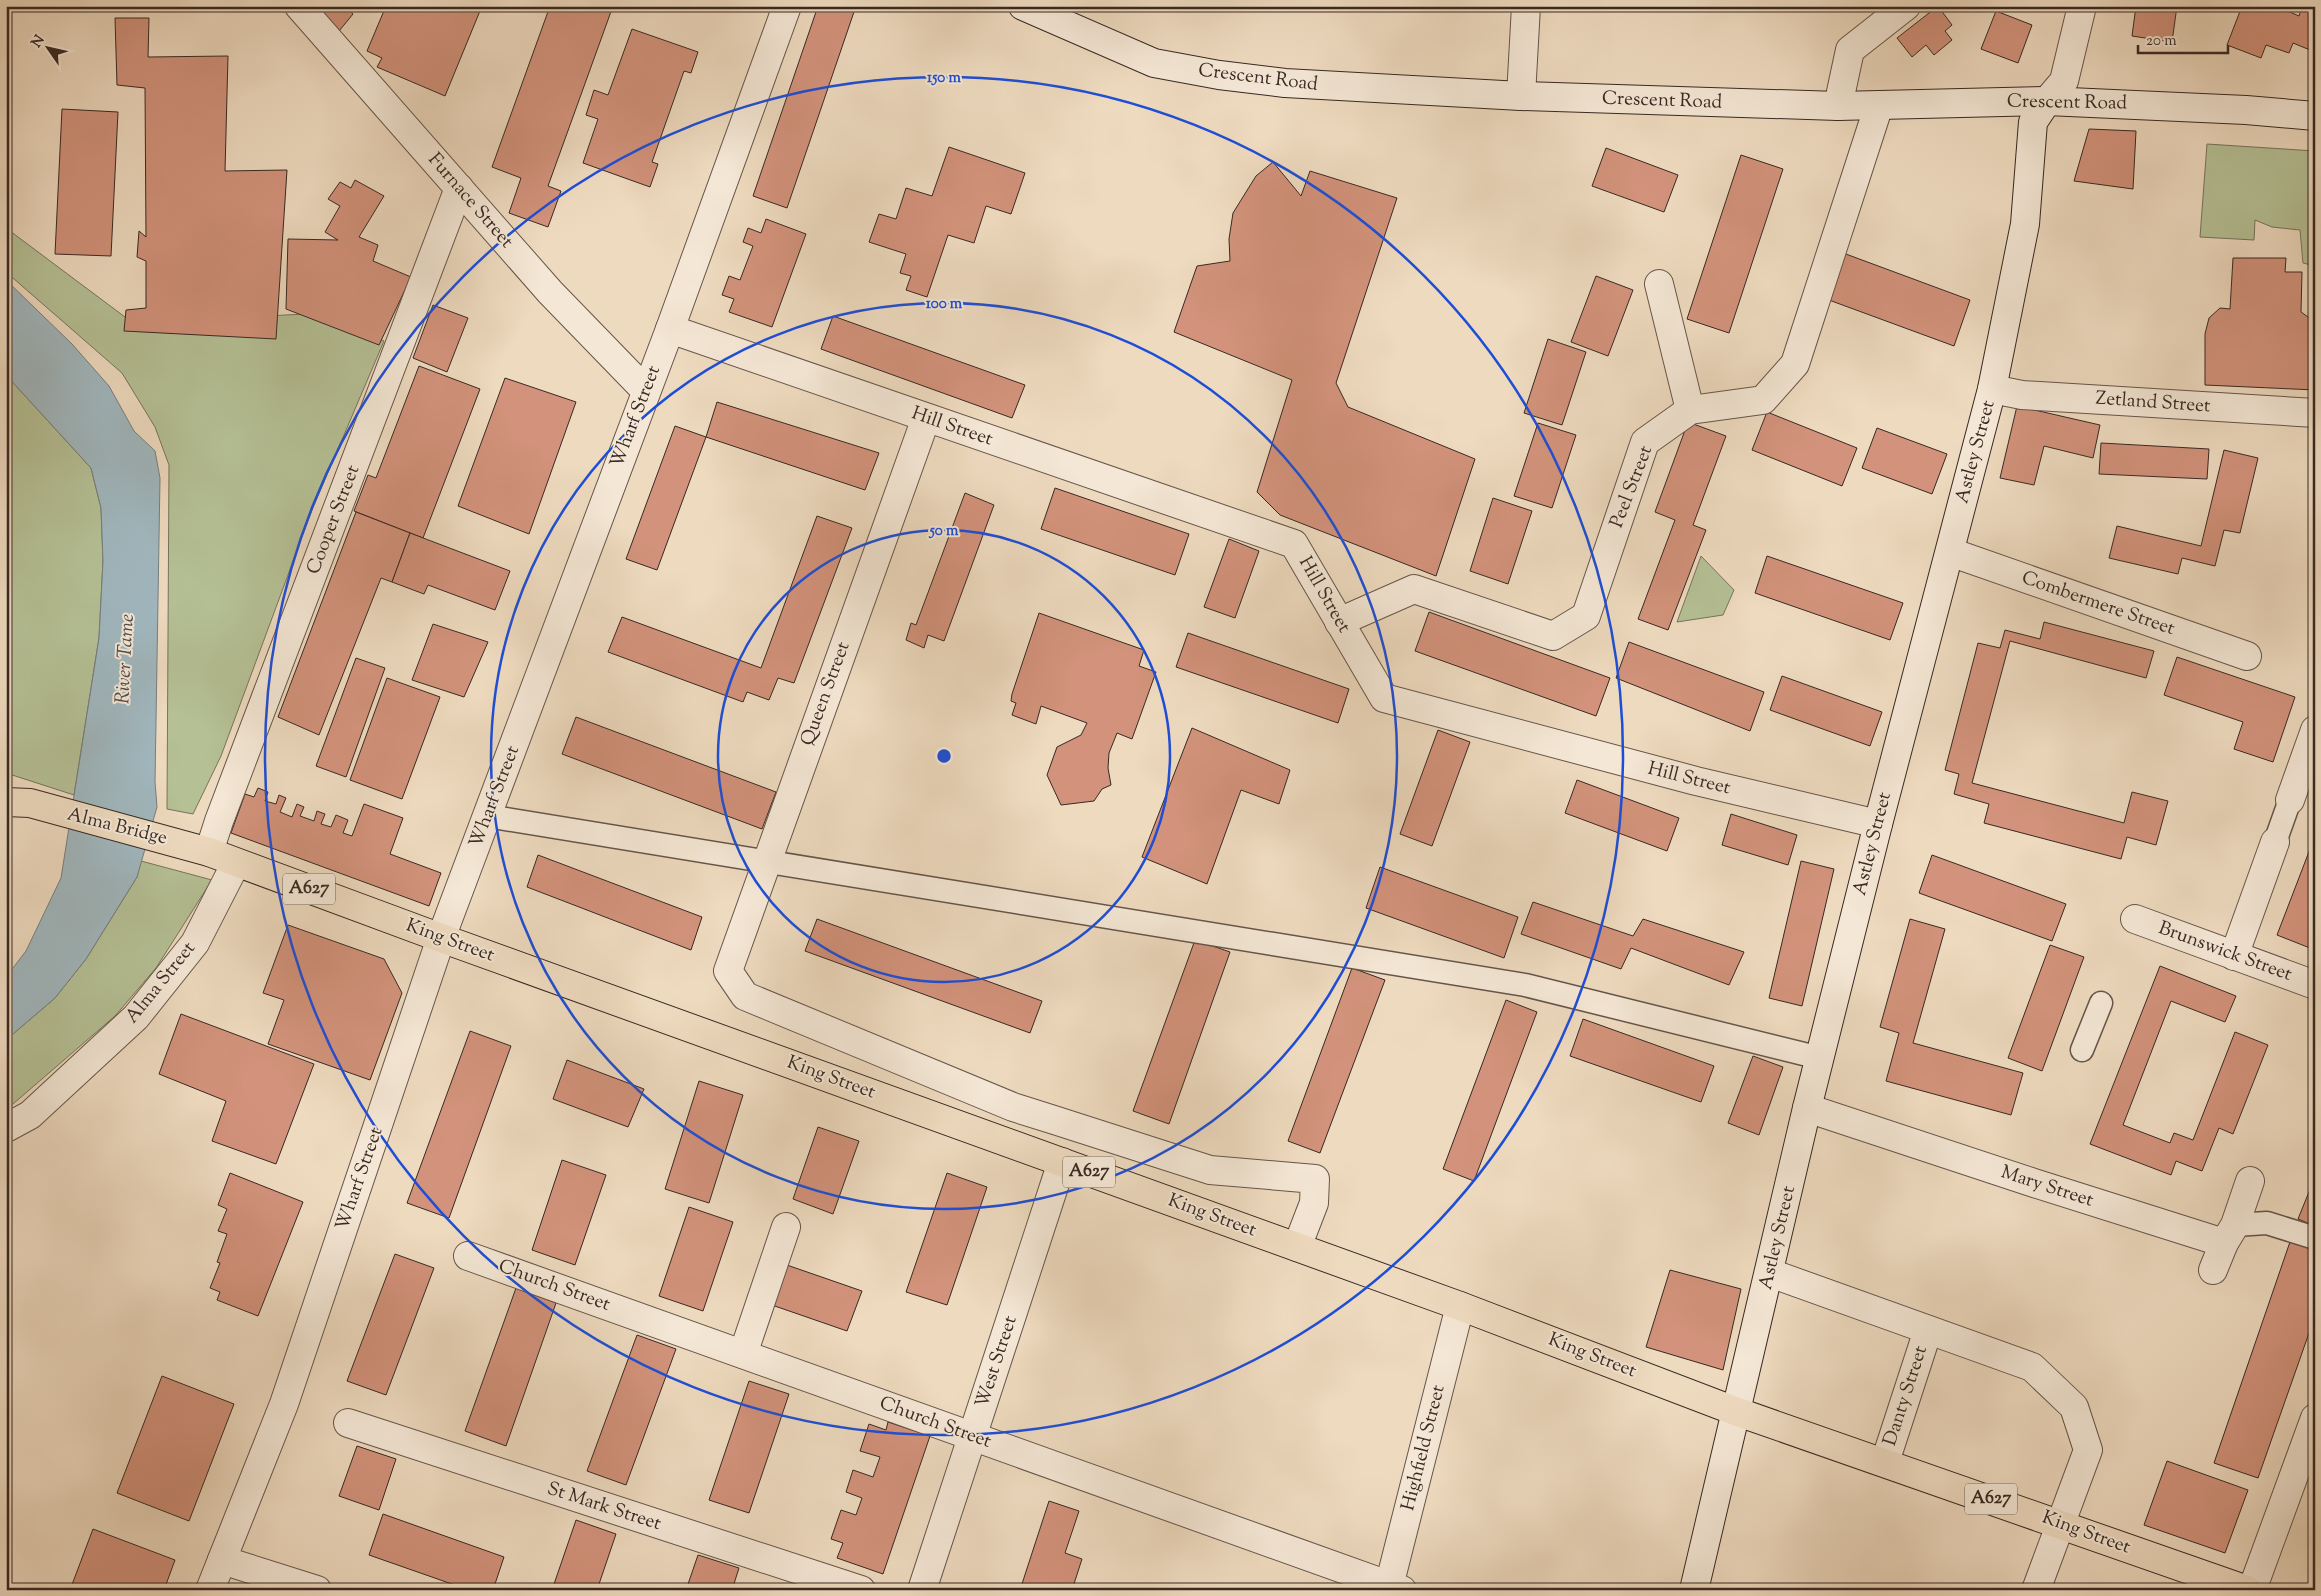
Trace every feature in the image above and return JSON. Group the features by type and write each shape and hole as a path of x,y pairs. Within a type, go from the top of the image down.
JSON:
{"main road":[{"name":"Alma Bridge","path":"6,802 30,803 58,812 177,842"},
{"name":"King Street","path":"177,842 1460,1306 1735,1411 2247,1590"}],"street":[{"name":"Furnace Street","path":"299,6 550,292 646,391"},
{"name":"Wharf Street","path":"210,1590 284,1404 441,938 670,329 787,6"},
{"name":"Crescent Road","path":"1023,6 1154,63 1220,75 1285,83 1521,96 1838,106 2047,101 2246,110 2315,116"},
{"path":"1521,96 1526,6"},
{"path":"1838,106 1850,50 1906,6"},
{"name":"Astley Street","path":"1694,1590 1735,1411 1878,824 1992,389 2025,224 2033,122 2064,81 2082,6"},
{"name":"Peel Street","path":"1339,622 1414,589 1553,636 1586,616 1645,442 1690,410 1763,400 1795,364 1879,105"},
{"name":"Cooper Street","path":"209,852 219,821 459,188"},
{"path":"1659,284 1690,410"},
{"name":"Hill Street","path":"670,329 1294,544 1384,698 1696,781 1878,824"},
{"name":"Zetland Street","path":"1992,389 2022,395 2315,413"},
{"name":"Queen Street","path":"926,418 728,971 745,996 1013,1107 1210,1170 1315,1178 1314,1203 1297,1247"},
{"name":"Combermere Street","path":"1950,552 2247,656"},
{"path":"2234,956 2315,730"},
{"path":"488,816 1525,985 1820,1058"},
{"name":"Alma Street","path":"6,1128 30,1115 136,1017 196,943 236,862"},
{"name":"Brunswick Street","path":"2135,919 2315,985"},
{"path":"2082,1050 2101,1004"},
{"name":"Mary Street","path":"1808,1108 2034,1183 2230,1234"},
{"name":"West Street","path":"922,1590 1062,1162"},
{"path":"2213,1270 2230,1234 2250,1181"},
{"path":"2230,1234 2266,1223 2315,1238"},
{"path":"743,1354 786,1228"},
{"name":"Church Street","path":"468,1256 1393,1588"},
{"path":"1770,1273 2032,1367 2074,1408 2088,1450 2059,1523 2036,1590"},
{"name":"Highfield Street","path":"1393,1588 1460,1306"},
{"name":"Danty Street","path":"1884,1462 1928,1330"},
{"path":"2252,1590 2315,1418"},
{"name":"St Mark Street","path":"348,1423 861,1590"},
{"path":"222,1560 317,1590"}],"green space":[{"path":"2207,144 2315,151 2315,266 2303,263 2300,230 2272,227 2255,220 2254,240 2200,237"},
{"path":"6,228 133,323 324,313 384,341 312,510 221,756 193,814 167,809 169,465 155,427 122,373 6,272"},
{"path":"6,375 91,468 101,508 103,561 99,638 74,795 6,773"},
{"path":"1701,556 1734,590 1723,615 1677,622"},
{"path":"141,861 212,880 156,968 115,1016 6,1110 6,1040 55,998 86,959 137,877"}],"water":[{"name":"River Tame","path":"6,280 72,344 109,386 134,431 155,451 160,478 155,782 157,807 137,877 86,959 55,998 6,1040 6,977 26,951 61,878 99,638 103,561 101,508 91,468 6,375"}],"building":[{"path":"305,6 344,6 353,14 335,36"},
{"path":"386,6 482,6 445,96 377,67 382,58 367,51"},
{"path":"550,6 613,6 548,186 561,191 548,227 509,213 521,178 492,167"},
{"path":"818,6 856,6 787,208 753,196"},
{"path":"1938,6 1952,25 1945,31 1952,40 1934,55 1926,45 1912,57 1897,38"},
{"path":"2136,6 2177,6 2172,42 2132,36"},
{"path":"2242,6 2276,6 2299,16 2302,6 2315,8 2315,52 2293,43 2289,53 2266,45 2261,58 2227,45"},
{"path":"1996,11 2032,25 2018,63 1981,49"},
{"path":"115,18 149,18 148,57 228,56 225,171 287,170 276,339 124,331 126,310 146,308 146,261 137,257 139,231 146,237 145,88 117,85"},
{"path":"632,29 698,52 691,73 684,71 652,162 658,164 650,187 583,163 598,119 586,115 594,90 608,95"},
{"path":"62,109 118,112 111,256 55,254"},
{"path":"2089,129 2136,131 2133,189 2074,181"},
{"path":"949,147 1025,173 1011,214 986,206 974,243 948,235 927,297 906,290 911,276 900,273 906,254 869,242 879,214 896,219 906,188 932,196"},
{"path":"1606,148 1678,175 1664,212 1592,186"},
{"path":"1741,155 1783,169 1729,333 1687,319"},
{"path":"1273,162 1301,196 1310,171 1397,198 1336,383 1348,407 1475,459 1436,576 1280,515 1257,492 1292,380 1174,332 1197,266 1230,261 1229,239 1233,213 1256,176"},
{"path":"355,180 384,196 359,237 378,245 373,261 411,277 379,345 286,309 288,239 338,240 325,232 340,206 328,199 340,182 351,188"},
{"path":"766,219 806,234 772,327 729,312 734,299 722,295 729,276 740,280 753,246 743,242 748,228 761,233"},
{"path":"1835,250 1970,300 1954,346 1818,296"},
{"path":"2233,258 2286,258 2285,272 2302,272 2301,312 2315,322 2315,390 2205,385 2205,334 2209,318 2220,308 2230,309"},
{"path":"1596,276 1633,290 1608,356 1571,342"},
{"path":"433,305 468,318 447,372 413,358"},
{"path":"833,316 1025,385 1012,418 821,349"},
{"path":"1548,339 1586,352 1562,425 1524,413"},
{"path":"419,366 480,389 423,538 354,511 368,475 376,478"},
{"path":"505,378 576,402 529,534 458,506"},
{"path":"717,402 879,453 865,490 706,437"},
{"path":"2017,406 2100,425 2093,458 2044,446 2034,485 2000,478"},
{"path":"1767,412 1857,448 1842,486 1752,450"},
{"path":"1688,422 1726,436 1693,525 1706,530 1668,630 1638,619 1675,520 1655,512"},
{"path":"1538,423 1576,435 1552,508 1514,496"},
{"path":"675,426 706,437 657,570 626,559"},
{"path":"1877,428 1947,454 1932,494 1862,468"},
{"path":"2101,443 2209,449 2207,479 2099,474"},
{"path":"2224,450 2258,458 2240,533 2224,530 2215,566 2182,558 2178,574 2109,558 2117,526 2201,546"},
{"path":"1055,488 1189,534 1175,575 1041,529"},
{"path":"965,493 994,505 944,641 928,635 924,648 906,640 911,623 916,625"},
{"path":"1493,498 1532,511 1508,584 1470,571"},
{"path":"356,512 410,533 392,582 381,578 319,735 278,717"},
{"path":"817,516 852,528 794,683 778,678 769,700 747,692 743,702 608,652 622,617 761,668"},
{"path":"410,533 510,571 495,610 428,585 424,594 392,582"},
{"path":"1229,539 1259,551 1235,618 1204,607"},
{"path":"1767,556 1903,603 1890,640 1755,593"},
{"path":"1429,612 1610,678 1596,716 1415,651"},
{"path":"1039,613 1144,650 1139,666 1156,672 1132,739 1117,733 1109,753 1108,768 1111,785 1102,789 1094,801 1061,805 1047,775 1057,747 1081,735 1087,723 1041,706 1036,724 1012,715 1016,703 1011,701 1012,694"},
{"path":"2044,622 2154,651 2146,678 2010,641 1972,783 2124,823 2132,792 2168,801 2156,845 2127,837 2121,859 1984,823 1989,804 1954,794 1959,774 1945,770 1978,643 2000,648 2005,630 2040,639"},
{"path":"433,624 488,642 464,697 412,680"},
{"path":"1188,633 1349,689 1338,723 1176,667"},
{"path":"1629,642 1764,692 1750,731 1616,678"},
{"path":"2177,657 2295,697 2273,762 2234,749 2243,722 2164,695"},
{"path":"356,658 385,668 346,777 316,766"},
{"path":"1782,676 1882,712 1870,746 1770,710"},
{"path":"387,678 440,697 402,799 350,780"},
{"path":"576,717 776,792 762,829 562,754"},
{"path":"1192,728 1290,770 1279,804 1241,790 1207,884 1142,857"},
{"path":"1438,730 1470,742 1432,846 1400,834"},
{"path":"1577,780 1679,818 1667,851 1565,813"},
{"path":"258,788 268,792 265,801 276,804 279,795 286,798 280,812 292,817 297,804 304,807 300,816 314,821 317,811 325,814 321,824 331,827 336,815 348,820 343,833 352,836 364,804 403,818 390,854 441,873 429,906 231,833 245,794 254,797"},
{"path":"1731,814 1797,835 1788,865 1722,845"},
{"path":"2315,836 2315,950 2277,935"},
{"path":"538,855 702,917 691,950 527,887"},
{"path":"1932,855 2066,904 2052,941 1919,893"},
{"path":"1801,861 1834,869 1802,1006 1769,998"},
{"path":"1380,867 1518,917 1504,958 1366,908"},
{"path":"1533,902 1633,936 1643,919 1744,952 1729,985 1631,948 1621,969 1521,934"},
{"path":"817,919 1042,1001 1030,1033 805,951"},
{"path":"1910,919 1945,929 1913,1043 2023,1073 2011,1115 1886,1081 1899,1033 1880,1027"},
{"path":"288,925 384,959 402,993 370,1080 268,1044 284,1000 263,993"},
{"path":"1195,940 1230,952 1169,1124 1133,1111"},
{"path":"2050,945 2084,957 2042,1071 2008,1058"},
{"path":"2160,966 2236,996 2225,1022 2171,1001 2123,1125 2170,1143 2174,1133 2193,1140 2235,1032 2268,1045 2233,1134 2219,1128 2202,1171 2176,1161 2171,1175 2090,1144"},
{"path":"1352,968 1385,980 1320,1153 1288,1141"},
{"path":"1506,1000 1537,1012 1474,1181 1443,1169"},
{"path":"181,1014 314,1064 276,1164 212,1141 226,1101 159,1074"},
{"path":"1583,1019 1714,1066 1701,1102 1570,1056"},
{"path":"470,1031 511,1046 449,1218 407,1203"},
{"path":"1753,1056 1783,1067 1759,1135 1728,1123"},
{"path":"567,1060 644,1089 628,1127 553,1099"},
{"path":"699,1081 743,1095 709,1203 665,1189"},
{"path":"818,1127 859,1141 833,1214 793,1199"},
{"path":"562,1160 606,1175 575,1265 532,1250"},
{"path":"230,1173 303,1202 258,1316 217,1300 220,1292 210,1288 220,1263 217,1262 227,1234 218,1231 227,1209 218,1205"},
{"path":"947,1173 987,1187 947,1305 906,1292"},
{"path":"2315,1177 2315,1226 2298,1219"},
{"path":"689,1207 733,1222 703,1311 659,1296"},
{"path":"2292,1236 2315,1244 2315,1316 2258,1478 2214,1463"},
{"path":"395,1254 434,1268 386,1395 347,1381"},
{"path":"784,1264 862,1291 847,1331 769,1304"},
{"path":"1670,1270 1741,1289 1723,1370 1646,1347"},
{"path":"516,1288 556,1303 506,1446 465,1431"},
{"path":"637,1335 676,1349 626,1485 587,1471"},
{"path":"162,1376 234,1404 189,1521 117,1493"},
{"path":"749,1381 789,1394 749,1513 709,1500"},
{"path":"888,1422 930,1436 883,1574 837,1558 843,1543 831,1539 841,1510 856,1515 862,1498 846,1492 853,1470 873,1477 880,1457 860,1451 869,1424 886,1430"},
{"path":"357,1446 396,1459 379,1510 339,1496"},
{"path":"2167,1461 2248,1490 2225,1553 2144,1525"},
{"path":"1049,1501 1079,1511 1065,1553 1082,1559 1072,1590 1020,1590"},
{"path":"383,1514 504,1557 493,1590 469,1590 369,1555"},
{"path":"576,1520 616,1534 597,1590 552,1590"},
{"path":"93,1529 175,1560 164,1590 70,1590"},
{"path":"698,1555 739,1568 732,1590 686,1590"}]}
